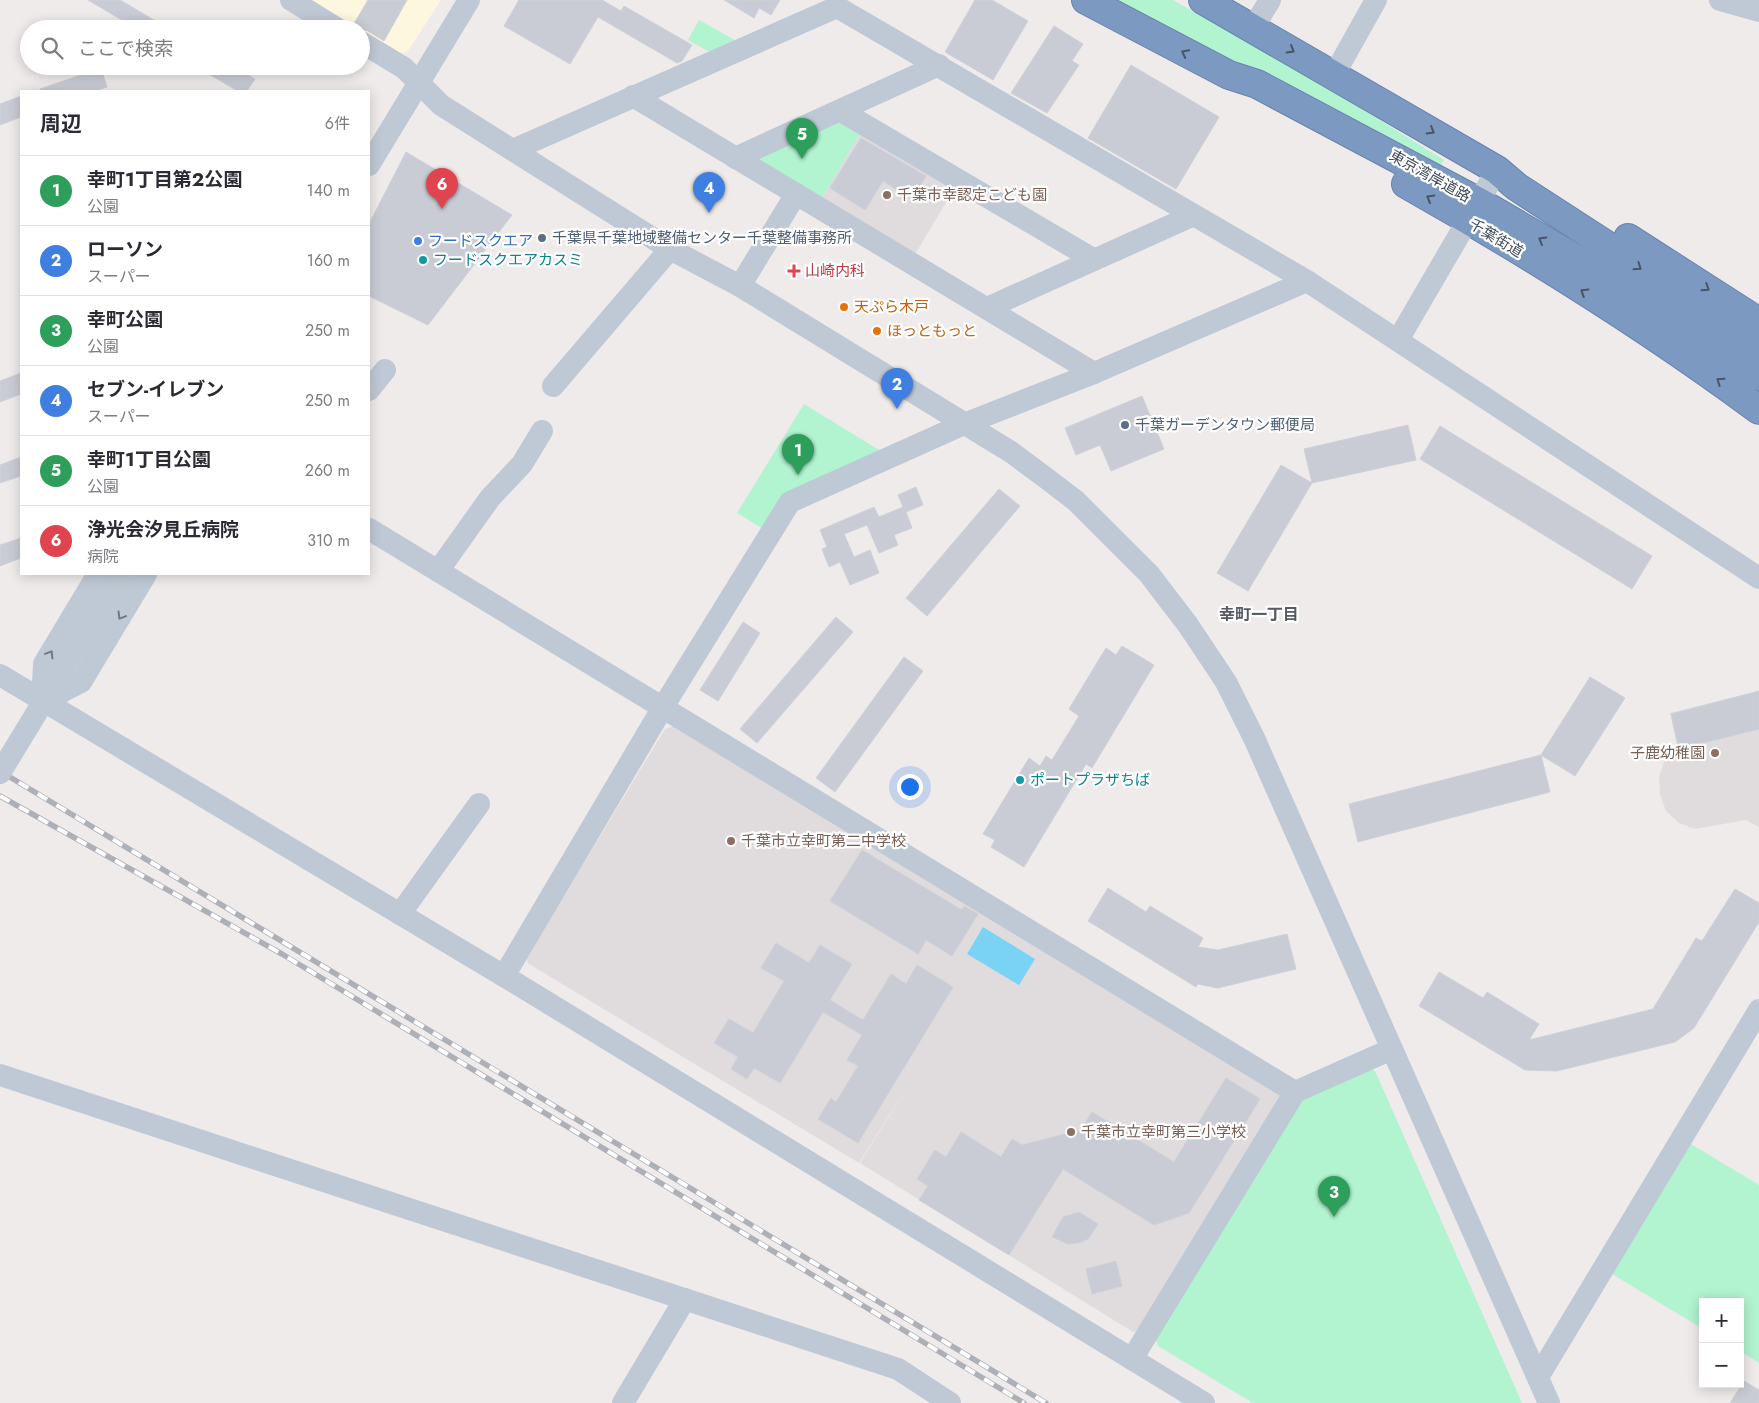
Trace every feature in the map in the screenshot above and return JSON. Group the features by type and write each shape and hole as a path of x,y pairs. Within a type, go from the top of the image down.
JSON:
{"highway":[{"name":"千葉街道","path":"1086,0 1229,75 1251,97 1473,211 1759,410"},
{"path":"1202,0 1497,170 1517,188 1608,246 1759,350"},
{"path":"1497,170 1524,177 1559,196 1759,322"},
{"name":"東京湾岸道路","path":"1473,211 1614,281 1759,376"}],"street":[{"path":"291,0 323,20"},
{"path":"370,163 469,0"},
{"path":"1253,28 1270,0"},
{"path":"1334,75 1376,0"},
{"path":"1720,0 1759,12"},
{"path":"514,149 837,6 1307,281 1759,578"},
{"path":"370,47 404,68 441,105 514,149 670,249 740,286 1011,452 1076,501 1149,574 1188,625 1226,682 1254,738 1549,1403"},
{"path":"735,158 940,66"},
{"path":"633,96 1094,373"},
{"path":"841,111 1093,259"},
{"path":"1398,340 1497,170"},
{"path":"740,286 796,194"},
{"path":"986,308 1194,215"},
{"path":"553,386 670,249"},
{"path":"504,976 663,707 790,502 964,424 1094,373 1307,281"},
{"path":"370,389 386,370"},
{"path":"438,572 490,498 522,464 542,431"},
{"path":"370,530 1295,1092"},
{"path":"42,702 44,664 97,575"},
{"path":"0,773 119,575"},
{"path":"42,702 81,682 145,575"},
{"path":"0,675 42,702 504,976 1204,1403"},
{"path":"400,914 479,804"},
{"path":"1538,1377 1759,1010"},
{"path":"1132,1359 1295,1092 1392,1049"},
{"path":"0,1075 898,1370 950,1403"},
{"path":"623,1403 685,1299"}],"shaded area":[{"path":"308,0 441,0 408,51 397,54 370,38 370,20 340,20"},
{"name":"千葉市幸認定こども園","path":"860,133 954,189 914,256 820,201"},
{"name":"子鹿幼稚園","path":"1759,691 1759,827 1746,820 1695,829 1679,823 1666,811 1660,795 1659,777 1665,760 1677,746 1670,713"},
{"path":"674,726 1279,1093 1282,1100 1145,1328 1133,1332 860,1163 916,1073 859,1163 529,964 526,958 665,729"}],"green space":[{"path":"1117,0 1173,0 1307,75 1444,160 1438,170 1193,43"},
{"path":"699,20 742,44 715,55 688,40"},
{"path":"839,120 860,133 820,201 758,166 759,153"},
{"path":"804,404 884,453 765,530 737,513"},
{"path":"1368,1068 1375,1071 1522,1403 1253,1403 1158,1346 1155,1336 1300,1097"},
{"path":"1691,1144 1759,1185 1759,1363 1744,1354 1744,1298 1699,1298 1699,1327 1612,1274"}],"water":[{"path":"983,927 1035,959 1019,985 967,954"}],"building":[{"path":"88,0 120,0 154,20 122,20"},
{"path":"368,0 407,0 384,41 370,32 370,20 356,20"},
{"path":"519,0 602,0 621,11 624,6 692,45 682,61 677,63 598,17 570,64 504,26"},
{"path":"724,0 780,0 771,15 759,8 754,18"},
{"path":"975,0 992,0 1028,21 993,80 945,52"},
{"path":"1054,26 1083,44 1072,61 1079,65 1047,113 1011,93"},
{"path":"1131,65 1219,117 1176,189 1088,138"},
{"path":"81,75 103,75 107,87 98,90 40,89"},
{"path":"210,75 248,75 255,79 248,90 236,90"},
{"path":"20,96 20,117 0,125 0,104"},
{"path":"861,138 926,176 912,199 883,181 865,210 830,188"},
{"name":"フードスクエアカスミ","path":"406,152 512,215 428,325 370,296 370,222"},
{"path":"20,373 20,394 0,402 0,381"},
{"path":"1142,396 1164,449 1111,471 1100,445 1076,455 1065,428"},
{"path":"1408,425 1416,460 1312,483 1304,449"},
{"path":"1440,426 1652,556 1632,589 1420,459"},
{"path":"20,457 20,476 0,483 0,465"},
{"path":"1281,465 1312,483 1248,591 1217,573"},
{"path":"916,487 923,505 906,512 912,528 894,535 898,545 879,553 867,525 844,534 854,557 870,550 879,573 850,585 840,562 829,567 822,549 827,547 820,530 874,507 879,517 903,507 898,495"},
{"path":"999,489 1020,506 927,616 906,598"},
{"path":"20,538 20,558 0,566 0,545"},
{"path":"836,617 853,632 757,743 740,729"},
{"path":"743,622 760,633 718,701 700,690"},
{"path":"1122,646 1154,665 1092,768 1086,764 1024,867 991,847 995,840 983,834 1029,758 1040,766 1046,756 1052,760 1079,716 1069,709 1106,648 1116,655"},
{"path":"904,657 923,671 835,792 816,778"},
{"path":"1590,677 1625,698 1575,776 1541,755"},
{"path":"1759,691 1759,729 1679,749 1671,714"},
{"path":"1541,755 1550,792 1358,842 1349,804"},
{"path":"862,850 962,910 964,906 978,914 952,956 926,940 918,954 830,901"},
{"path":"1108,888 1146,912 1150,906 1203,938 1198,947 1218,950 1287,934 1296,969 1218,988 1197,984 1196,987 1088,921"},
{"path":"1735,889 1759,903 1759,922 1694,1028 1675,1042 1557,1071 1525,1070 1419,1006 1439,972 1483,998 1487,992 1539,1024 1529,1040 1653,1009 1696,938 1702,941"},
{"path":"776,943 809,963 820,945 852,964 830,1000 863,1020 891,974 906,984 917,965 953,987 858,1143 818,1119 831,1098 836,1102 858,1066 847,1060 862,1035 823,1012 780,1083 754,1068 747,1079 731,1069 738,1057 714,1043 729,1019 753,1033 784,981 761,968"},
{"path":"1226,1078 1260,1099 1189,1213 1154,1225 1063,1169 1009,1255 919,1200 928,1186 917,1179 935,1150 946,1157 961,1132 1001,1157 1012,1139 1022,1145 1081,1130 1092,1112 1174,1162"},
{"path":"1079,1212 1098,1224 1088,1239 1068,1244 1052,1237 1063,1217"},
{"path":"1116,1261 1122,1286 1092,1294 1086,1269"},
{"path":"1744,1381 1759,1390 1759,1403 1730,1403 1740,1388 1744,1388"}],"railway":[{"path":"0,771 1046,1403"},
{"path":"0,796 282,954 1024,1403"}],"place":[{"name":"幸町1丁目公園","path":"802,159"},
{"name":"千葉市幸認定こども園","path":"887,195"},
{"name":"浄光会汐見丘病院","path":"442,209"},
{"name":"セブン-イレブン","path":"709,213"},
{"name":"千葉県千葉地域整備センター千葉整備事務所","path":"542,238"},
{"name":"フードスクエア","path":"418,241"},
{"name":"フードスクエアカスミ","path":"423,260"},
{"name":"山崎内科","path":"794,271"},
{"name":"天ぷら木戸","path":"844,307"},
{"name":"ほっともっと","path":"877,331"},
{"name":"ローソン","path":"897,409"},
{"name":"千葉ガーデンタウン郵便局","path":"1125,425"},
{"name":"幸町1丁目第2公園","path":"798,475"},
{"name":"子鹿幼稚園","path":"1715,753"},
{"name":"ポートプラザちば","path":"1020,780"},
{"name":"千葉市立幸町第二中学校","path":"731,841"},
{"name":"千葉市立幸町第三小学校","path":"1071,1132"},
{"name":"幸町公園","path":"1334,1217"}],"district":[{"name":"幸町一丁目","path":"1259,614"}]}
